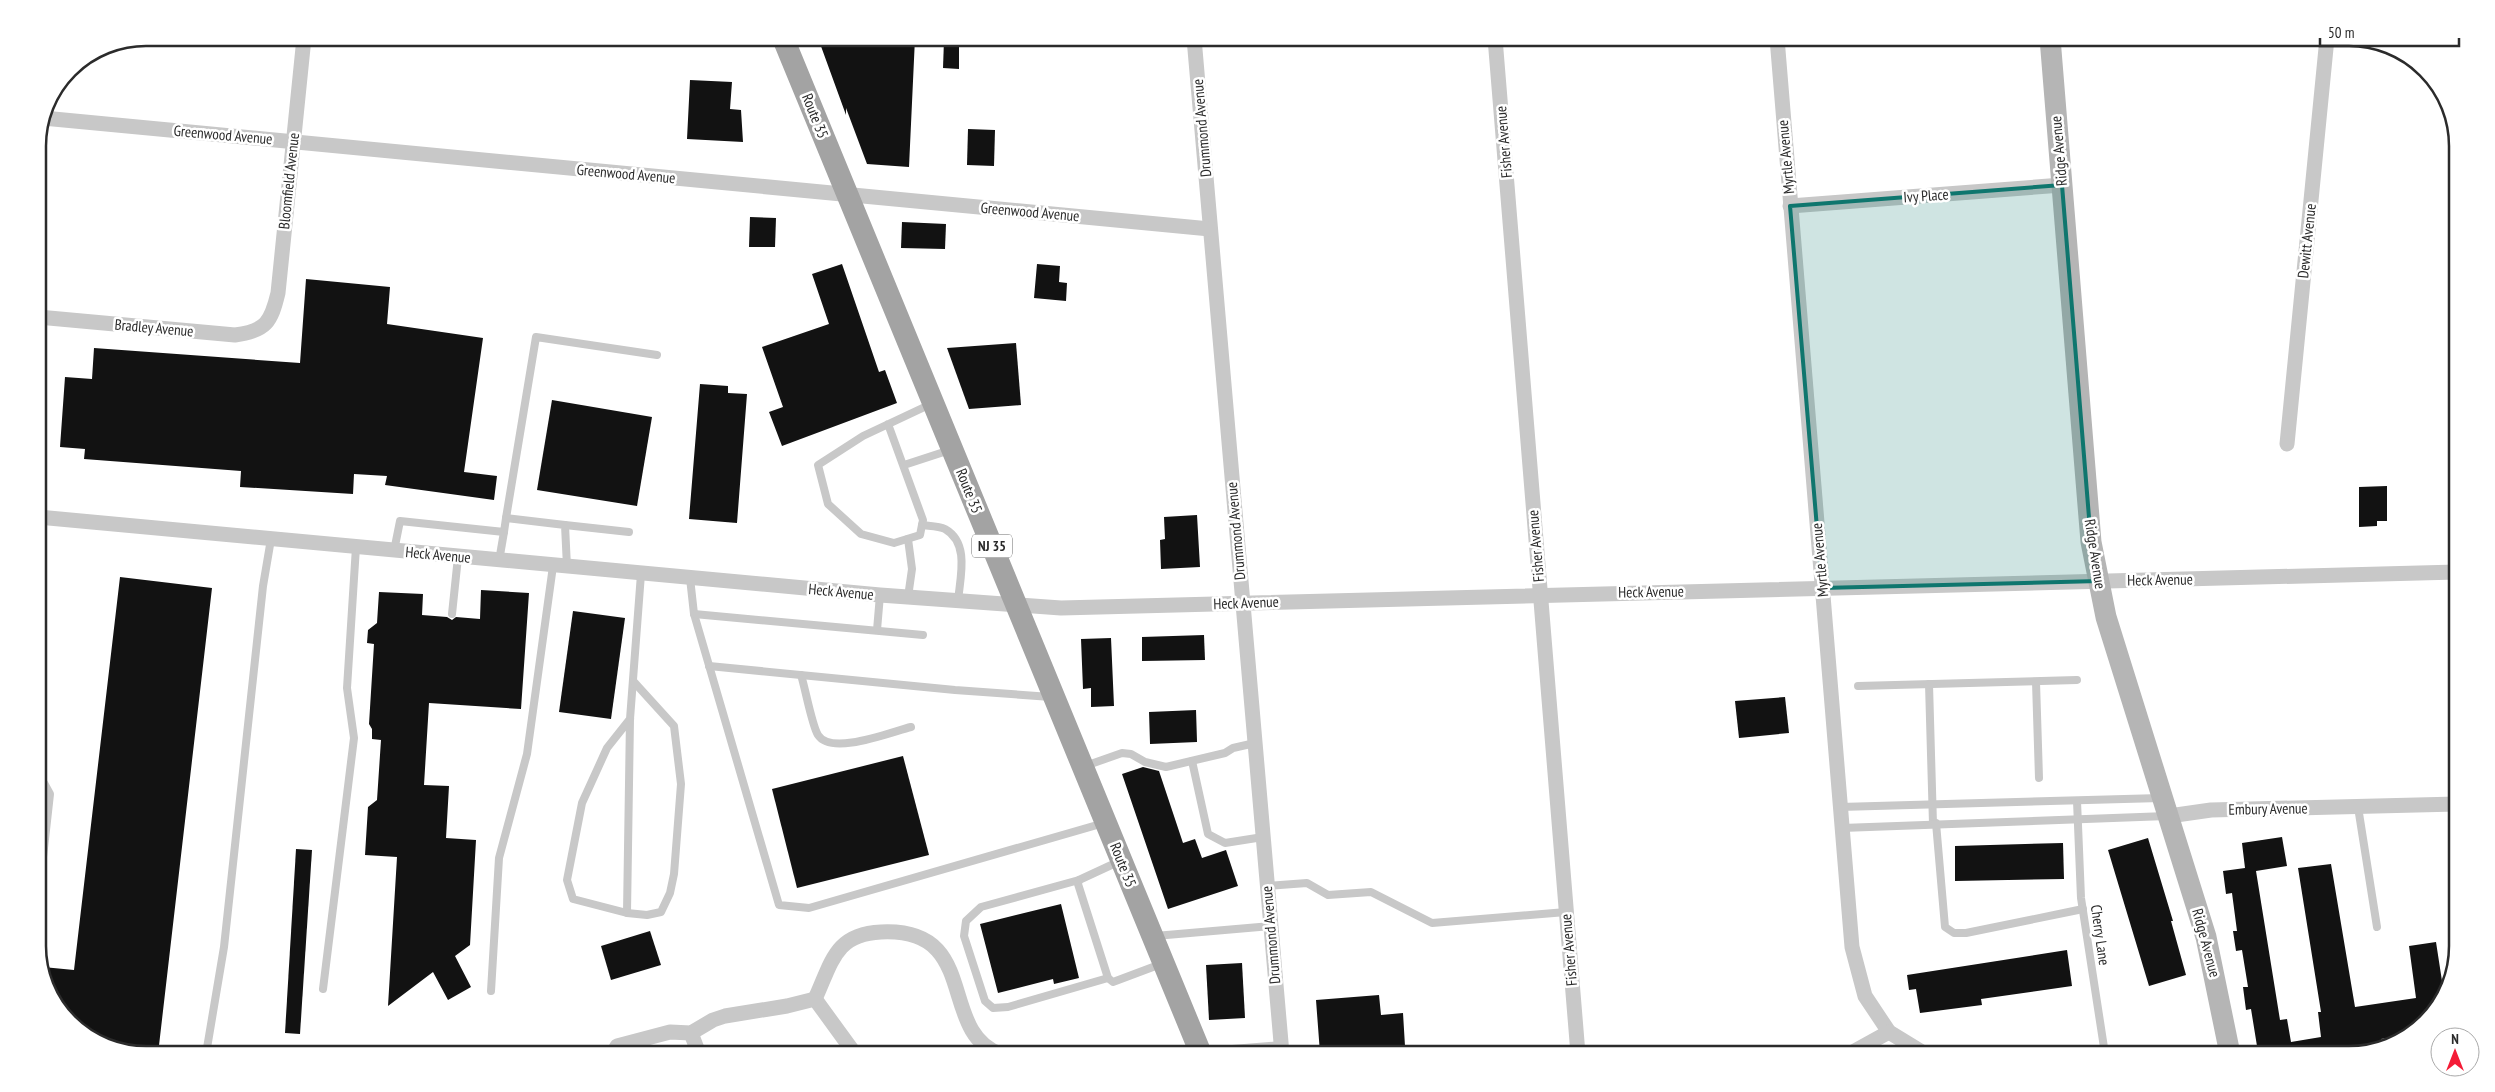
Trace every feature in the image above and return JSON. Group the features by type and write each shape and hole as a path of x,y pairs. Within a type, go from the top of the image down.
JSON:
{"main road":[{"name":"Route 35","path":"786,46 1198,1046"}],"street":[{"name":"Bloomfield Avenue","path":"267,323 273,312 278,293 303,46"},
{"name":"Drummond Avenue","path":"1195,46 1281,1046"},
{"name":"Fisher Avenue","path":"1496,46 1577,1046"},
{"name":"Myrtle Avenue","path":"1778,46 1852,947 1856,970 1865,996 1888,1032 1912,1046"},
{"name":"Ridge Avenue","path":"2051,46 2091,542 2106,617 2206,937 2228,1046"},
{"name":"Dewitt Avenue","path":"2287,444 2326,46"},
{"name":"Greenwood Avenue","path":"50,119 1210,229"},
{"name":"Ivy Place","path":"1790,206 2062,186"},
{"name":"Bradley Avenue","path":"46,318 235,336 252,333 267,323"},
{"name":"Heck Avenue","path":"46,518 908,598 1060,608 2449,572"},
{"name":"Embury Avenue","path":"2166,807 2211,810 2449,804"},
{"path":"815,999 833,959 843,945 852,937 876,932 908,934 926,939 934,944 943,957 971,1028 988,1046"},
{"path":"617,1046 670,1032 691,1033 713,1020 725,1016 787,1006 815,999"},
{"path":"815,999 849,1046"},
{"path":"1863,1046 1888,1032"},
{"path":"691,1033 696,1046"}],"lane":[{"path":"499,561 536,337 657,355"},
{"path":"888,424 923,520 920,535 894,543 861,534 828,504 818,465 863,436 888,424 933,403"},
{"path":"904,465 952,450"},
{"path":"506,518 629,532"},
{"path":"394,551 400,521 504,532"},
{"path":"491,991 499,858 526,754 560,566 565,525"},
{"path":"922,525 944,528 959,543 961,560 958,601"},
{"path":"908,539 912,569 908,598"},
{"path":"207,1046 224,947 264,586 271,540"},
{"path":"323,989 354,738 346,688 356,548"},
{"path":"452,614 458,557"},
{"path":"627,912 630,719 641,574"},
{"path":"690,578 694,614 779,905 808,908 1106,823"},
{"path":"877,630 880,595"},
{"path":"694,614 923,635"},
{"path":"709,666 1054,697"},
{"path":"801,675 818,736 828,743 843,745 910,727"},
{"path":"1858,686 2077,680"},
{"path":"630,719 607,748 582,803 568,880 573,899 648,915 661,912 670,893 681,784 674,726 634,682"},
{"path":"2036,682 2038,778"},
{"path":"1929,684 1932,806 1945,927 1954,933 1966,933 2083,909"},
{"path":"1083,767 1122,753 1131,754 1145,762 1166,767 1254,743"},
{"path":"1192,761 1208,834 1225,843 1263,837"},
{"path":"46,787 50,794 46,830"},
{"path":"2077,801 2078,819"},
{"name":"Embury Avenue","path":"1840,807 2077,801 2166,807"},
{"name":"Embury Avenue","path":"1842,828 2078,819 2166,807"},
{"path":"2358,807 2377,927"},
{"name":"Cherry Lane","path":"2078,819 2083,909 2103,1046"},
{"path":"1108,978 1008,1007 993,1008 985,1001 964,936 966,921 982,907 1079,880 1122,860"},
{"path":"1079,880 1078,884 1108,978 1112,982 1164,964"},
{"path":"1267,886 1306,883 1328,895 1371,892 1432,923 1566,912"},
{"path":"1153,936 1271,926"}],"highlighted area":[{"path":"2062,185 2091,542 2099,581 1822,588 1790,206"}],"building":[{"path":"821,46 915,46 909,167 867,164 846,108 846,115"},
{"path":"944,46 959,46 959,69 943,68"},
{"path":"690,80 732,82 730,109 741,110 743,142 687,139"},
{"path":"968,129 995,130 994,166 967,165"},
{"path":"750,217 776,218 775,247 749,247"},
{"path":"902,222 946,224 945,249 901,248"},
{"path":"842,264 879,372 885,370 897,403 782,446 769,412 783,407 762,347 829,324 812,274"},
{"path":"1037,264 1060,266 1059,282 1067,283 1066,301 1034,298"},
{"path":"306,279 390,287 387,324 483,338 464,472 497,476 494,500 385,485 387,476 354,474 353,494 240,487 241,471 84,459 85,449 60,447 65,377 92,379 94,348 300,363"},
{"path":"1016,343 1021,405 969,409 947,348"},
{"path":"700,384 728,386 728,393 747,394 737,523 689,519"},
{"path":"552,400 652,417 637,506 537,490"},
{"path":"2387,486 2387,521 2377,521 2377,526 2359,527 2359,487"},
{"path":"1197,515 1200,567 1161,569 1160,540 1165,539 1164,517"},
{"path":"120,577 212,588 159,1046 127,1044 108,1038 85,1025 67,1007 60,996 49,968 74,970"},
{"path":"481,590 529,593 521,709 429,703 424,785 449,786 446,838 476,840 470,945 455,956 471,987 448,1000 433,972 388,1006 397,857 365,855 368,807 377,800 381,740 372,739 372,729 369,724 374,644 367,643 368,630 377,623 379,592 423,594 422,615 447,617 452,620 456,617 480,619"},
{"path":"573,611 625,618 611,719 559,712"},
{"path":"1204,635 1205,660 1142,661 1142,637"},
{"path":"1111,638 1114,706 1091,707 1091,688 1083,689 1081,639"},
{"path":"1785,697 1789,733 1739,738 1735,701"},
{"path":"1196,710 1197,742 1150,744 1149,712"},
{"path":"903,756 929,855 797,888 772,789"},
{"path":"1143,767 1159,771 1183,843 1195,839 1202,858 1226,850 1238,886 1168,909 1122,774"},
{"path":"2282,837 2287,866 2256,871 2280,1020 2287,1019 2291,1042 2321,1037 2318,1012 2321,1012 2298,868 2331,864 2355,1007 2416,998 2409,946 2436,942 2442,981 2428,1007 2415,1021 2393,1035 2362,1045 2257,1046 2251,1009 2246,1010 2243,987 2248,987 2242,950 2236,951 2233,931 2237,931 2232,893 2226,894 2223,871 2245,868 2242,843"},
{"path":"2148,838 2173,921 2171,921 2186,975 2149,986 2108,850"},
{"path":"2063,843 2064,879 1955,881 1955,846"},
{"path":"296,849 312,850 300,1034 285,1033"},
{"path":"1061,904 1079,978 1054,984 1053,979 998,993 980,924"},
{"path":"650,931 661,965 611,980 601,946"},
{"path":"2067,950 2072,986 1981,999 1982,1005 1920,1013 1916,989 1909,990 1907,975"},
{"path":"1242,963 1245,1018 1209,1020 1206,965"},
{"path":"1379,995 1381,1015 1403,1013 1405,1046 1319,1046 1316,1000"}]}
